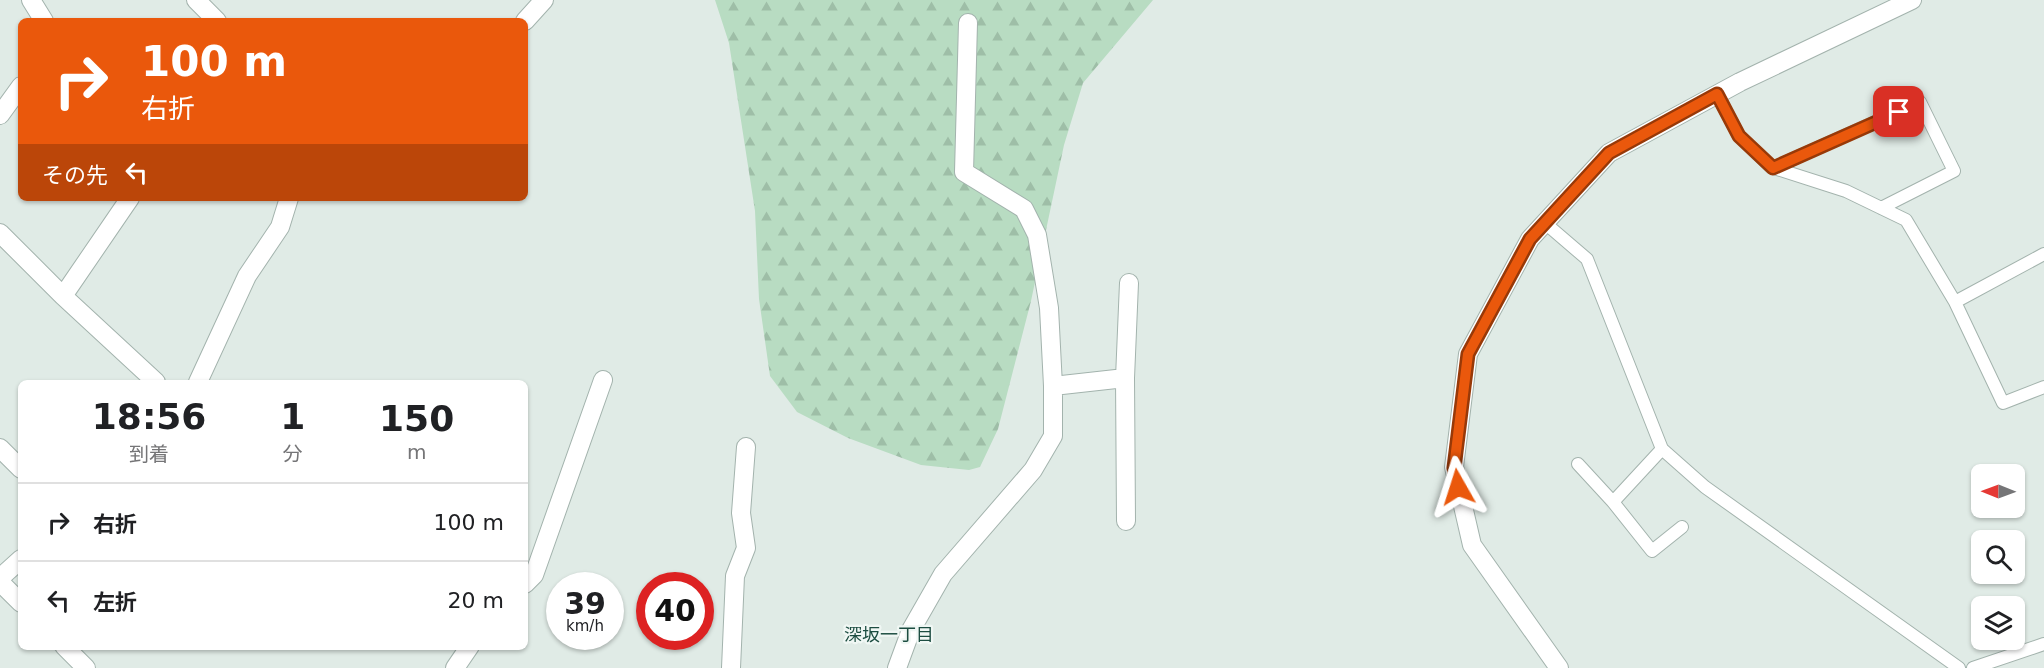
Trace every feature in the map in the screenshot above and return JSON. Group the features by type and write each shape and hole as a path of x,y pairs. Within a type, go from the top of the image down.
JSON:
{"street":[{"path":"31,0 42,18"},
{"path":"196,0 214,18"},
{"path":"528,18 544,0"},
{"path":"1559,668 1472,545 1454,468 1468,354 1530,239 1609,153 1717,94 1912,0"},
{"path":"897,668 911,630 943,574 1033,470 1053,436 1053,386 1048,308 1037,235 1024,209 964,172 968,23"},
{"path":"0,115 18,90"},
{"path":"63,296 128,201"},
{"path":"199,380 247,276 280,226 288,201"},
{"path":"0,234 154,380"},
{"path":"1126,521 1125,378 1129,283"},
{"path":"1053,386 1125,378"},
{"path":"528,581 534,575 603,380"},
{"path":"731,668 735,576 746,548 741,513 746,447"},
{"path":"0,448 18,466"},
{"path":"18,562 0,580 18,600"},
{"path":"68,650 86,668"},
{"path":"455,668 467,650"}],"lane":[{"path":"1717,94 1739,136 1773,168 1846,191 1906,220 1955,302 2003,403 2044,387"},
{"path":"1773,168 1920,102 1954,171 1881,208"},
{"path":"1545,223 1587,259 1662,449 1705,487 1959,668"},
{"path":"1955,302 2044,254"},
{"path":"1614,502 1662,449"},
{"path":"1578,464 1614,502 1652,551 1682,527"},
{"path":"1972,668 2044,644"}],"green space":[{"path":"715,0 1153,0 1083,83 1064,145 1031,301 998,429 980,467 969,470 921,465 848,438 797,412 770,376 759,299 755,211 729,43"}],"district":[{"name":"深坂一丁目","path":"889,635"}],"route":[{"path":"1458,487 1454,468 1468,354 1530,239 1609,153 1717,94 1739,136 1773,168 1899,112"}]}
